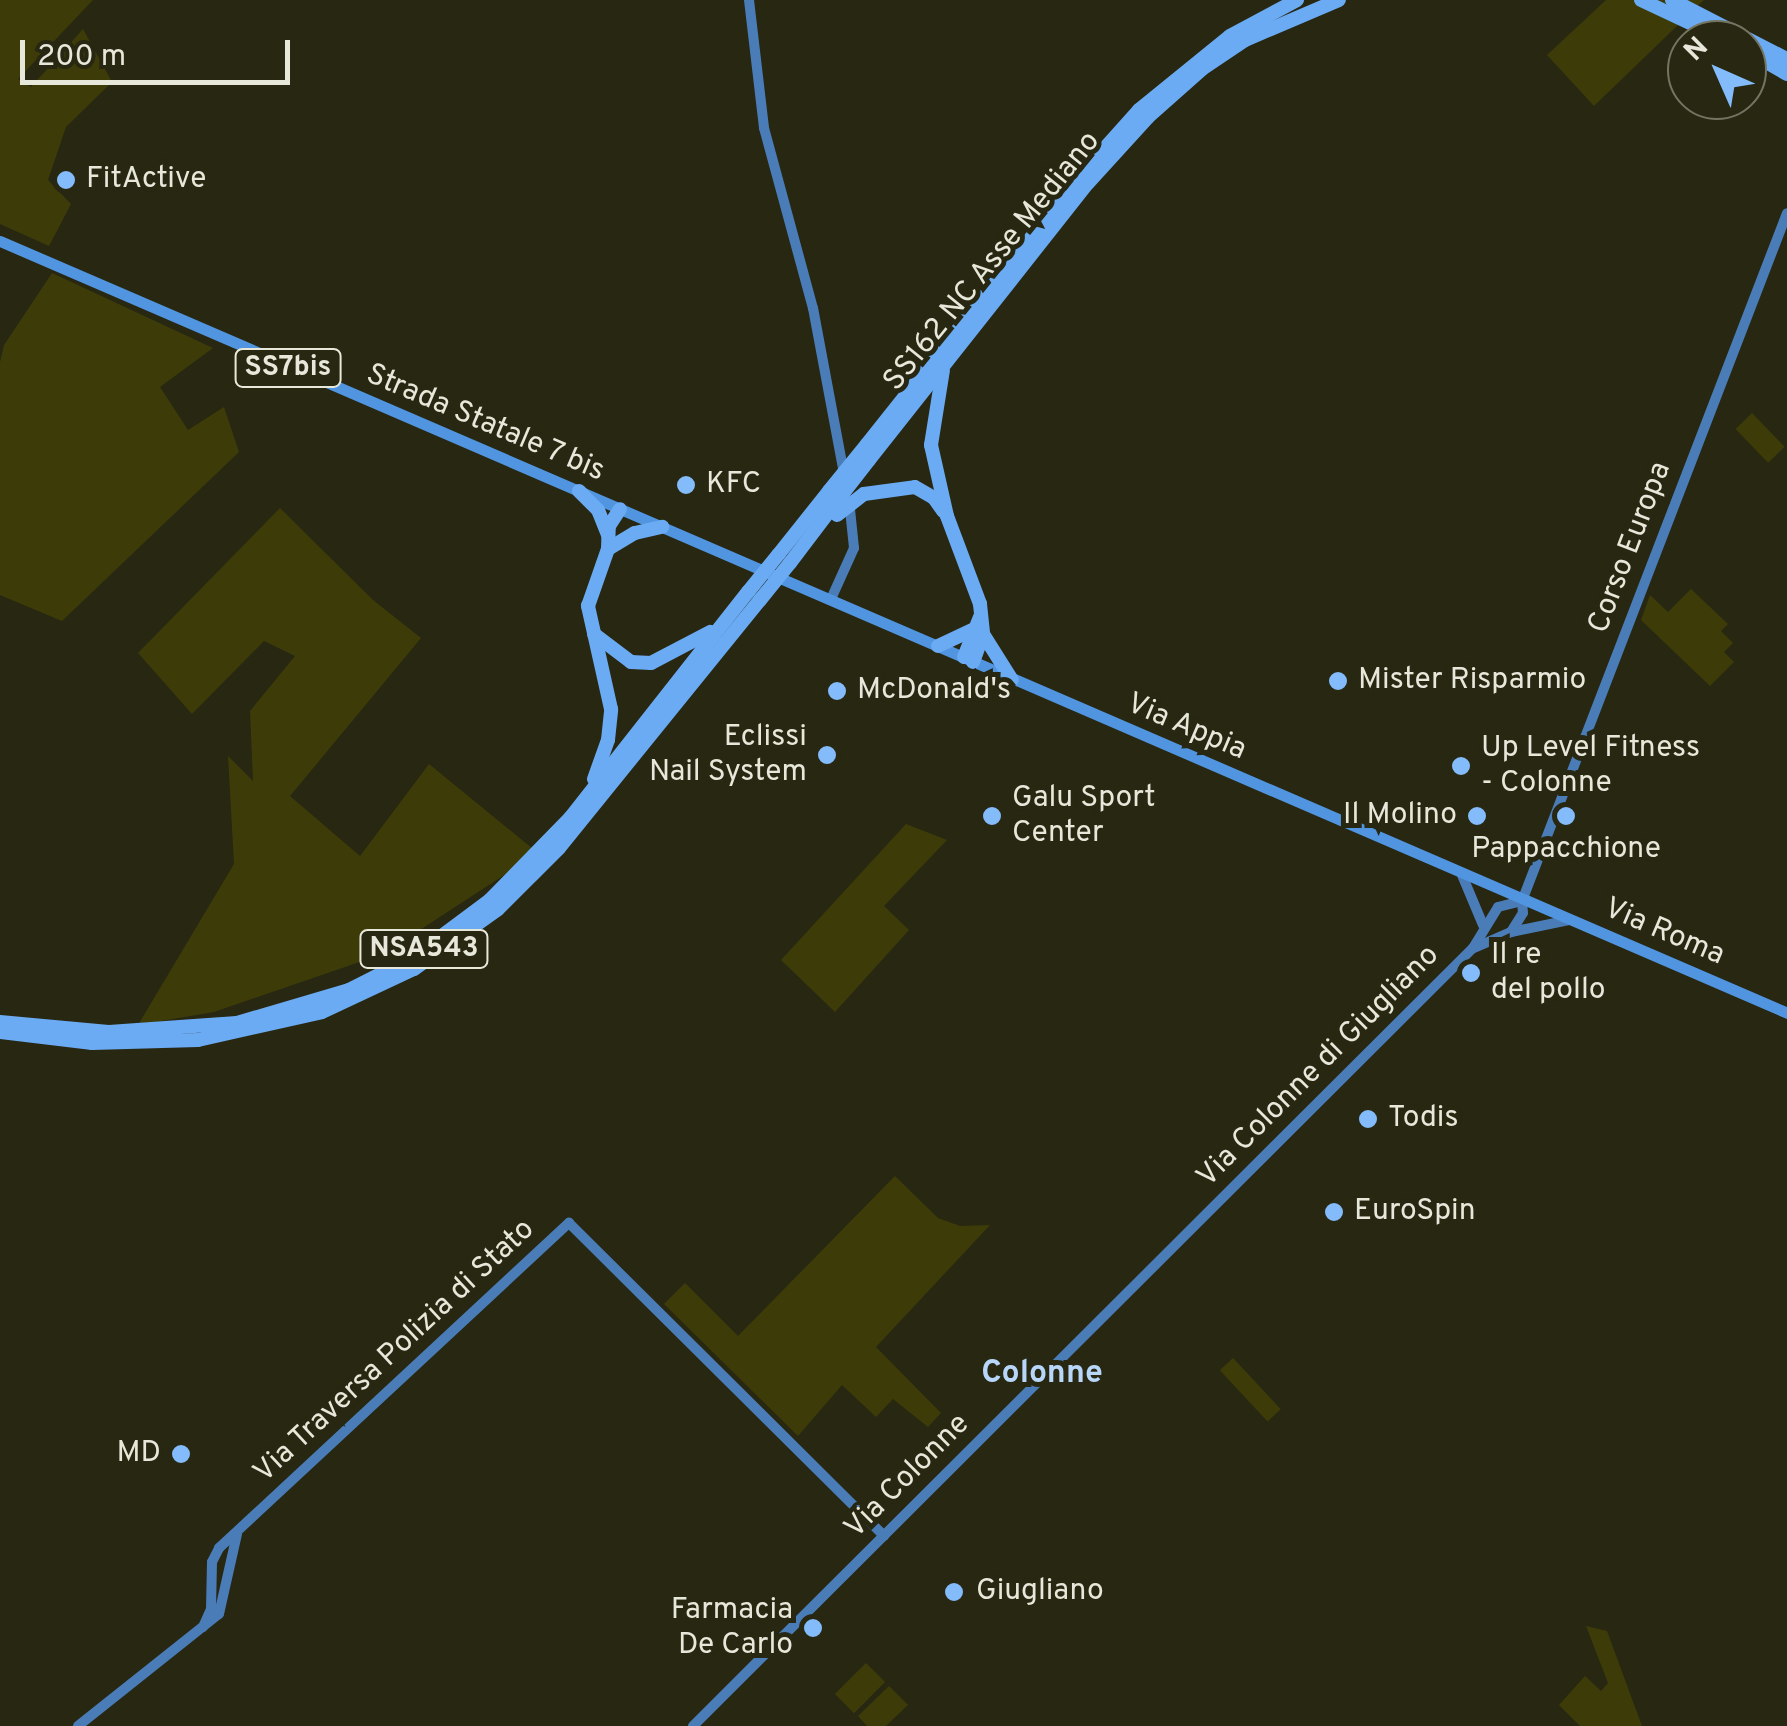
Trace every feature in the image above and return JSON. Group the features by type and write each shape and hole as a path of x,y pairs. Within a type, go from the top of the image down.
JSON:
{"highway":[{"name":"SS162 NC Asse Mediano","path":"784,559 804,545 833,504 866,444 1139,110 1230,36 1297,0"},
{"name":"SS162 NC Asse Mediano","path":"720,626 754,596 833,504 1088,183 1148,117 1202,69 1245,40 1312,8 1340,0"},
{"path":"1641,0 1684,20"},
{"path":"1672,0 1787,59"},
{"path":"944,364 931,445 947,516 980,604 979,627 968,660"},
{"path":"833,504 904,485 934,498 947,516"},
{"path":"579,491 598,510 612,541"},
{"path":"570,818 599,770 611,709 608,680 590,630 592,585 621,509"},
{"path":"612,541 662,527"},
{"name":"NSA543","path":"0,1032 92,1043 198,1040 322,1012 414,969 498,910 559,848 754,596"},
{"path":"590,630 610,650 631,662 652,662 673,655 720,626"},
{"name":"NSA543","path":"0,1022 109,1032 178,1030 252,1020 332,996 412,958 516,876 570,818 720,626"},
{"path":"938,646 979,627"},
{"path":"979,627 1012,680"}],"main road":[{"path":"749,0 764,128 813,308 854,530 854,548 832,599"},
{"name":"Corso Europa","path":"1522,900 1787,212"},
{"name":"Strada Statale 7 bis","path":"0,241 662,527"},
{"name":"Via Appia","path":"662,527 1522,900"},
{"path":"1462,875 1483,926 1498,907 1522,900 1524,913 1511,932"},
{"name":"Via Roma","path":"1522,900 1787,1014"},
{"name":"Via Colonne di Giugliano","path":"1473,948 1511,932 1570,920"},
{"name":"Via Colonne di Giugliano","path":"1201,1220 1473,948 1483,926"},
{"name":"Via Colonne","path":"693,1726 1201,1220"},
{"name":"Via Traversa Polizia di Stato","path":"238,1533 569,1223 884,1536"},
{"path":"203,1627 214,1556 238,1533"},
{"path":"78,1726 222,1608 238,1533"},
{"path":"214,1556 229,1562"},
{"path":"211,1592 225,1588"},
{"path":"211,1592 222,1608"}],"shaded area":[{"path":"0,0 93,0 18,79 31,87 83,29 112,82 66,127 48,180 71,204 49,246 0,224"},
{"path":"1606,0 1704,0 1683,20 1667,20 1667,36 1594,106 1547,55"},
{"path":"52,273 213,348 160,387 188,430 224,407 239,452 62,621 0,595 0,362 4,345"},
{"path":"1752,413 1785,447 1768,463 1735,429"},
{"path":"280,508 373,600 421,638 290,796 360,856 429,764 538,853 383,954 214,1012 138,1025 234,864 228,756 253,781 250,711 295,656 264,641 192,714 138,653"},
{"path":"1691,589 1728,624 1721,631 1733,643 1724,652 1734,662 1710,686 1641,620 1650,595 1668,612"},
{"path":"906,824 947,840 884,906 909,930 835,1012 781,960"},
{"path":"895,1176 938,1218 960,1226 990,1225 876,1347 941,1413 928,1427 893,1399 876,1417 842,1385 798,1436 664,1304 685,1283 738,1336"},
{"path":"1233,1358 1281,1409 1268,1421 1220,1370"},
{"path":"1586,1626 1607,1631 1642,1726 1580,1726 1559,1705 1585,1676 1601,1691 1608,1683"},
{"path":"866,1663 885,1682 854,1713 835,1694"},
{"path":"889,1686 908,1705 886,1726 867,1726 858,1716"}],"place":[{"name":"FitActive","path":"66,180"},
{"name":"KFC","path":"686,485"},
{"name":"Mister Risparmio","path":"1338,681"},
{"name":"McDonald's","path":"837,691"},
{"name":"Eclissi Nail System","path":"827,755"},
{"name":"Up Level Fitness - Colonne","path":"1461,766"},
{"name":"Galu Sport Center","path":"992,816"},
{"name":"Il Molino","path":"1477,816"},
{"name":"Pappacchione","path":"1566,816"},
{"name":"Il re del pollo","path":"1471,973"},
{"name":"Todis","path":"1368,1119"},
{"name":"EuroSpin","path":"1334,1212"},
{"name":"MD","path":"181,1454"},
{"name":"Giugliano","path":"954,1592"},
{"name":"Farmacia De Carlo","path":"813,1628"}],"district":[{"name":"Colonne","path":"1042,1374"}]}
